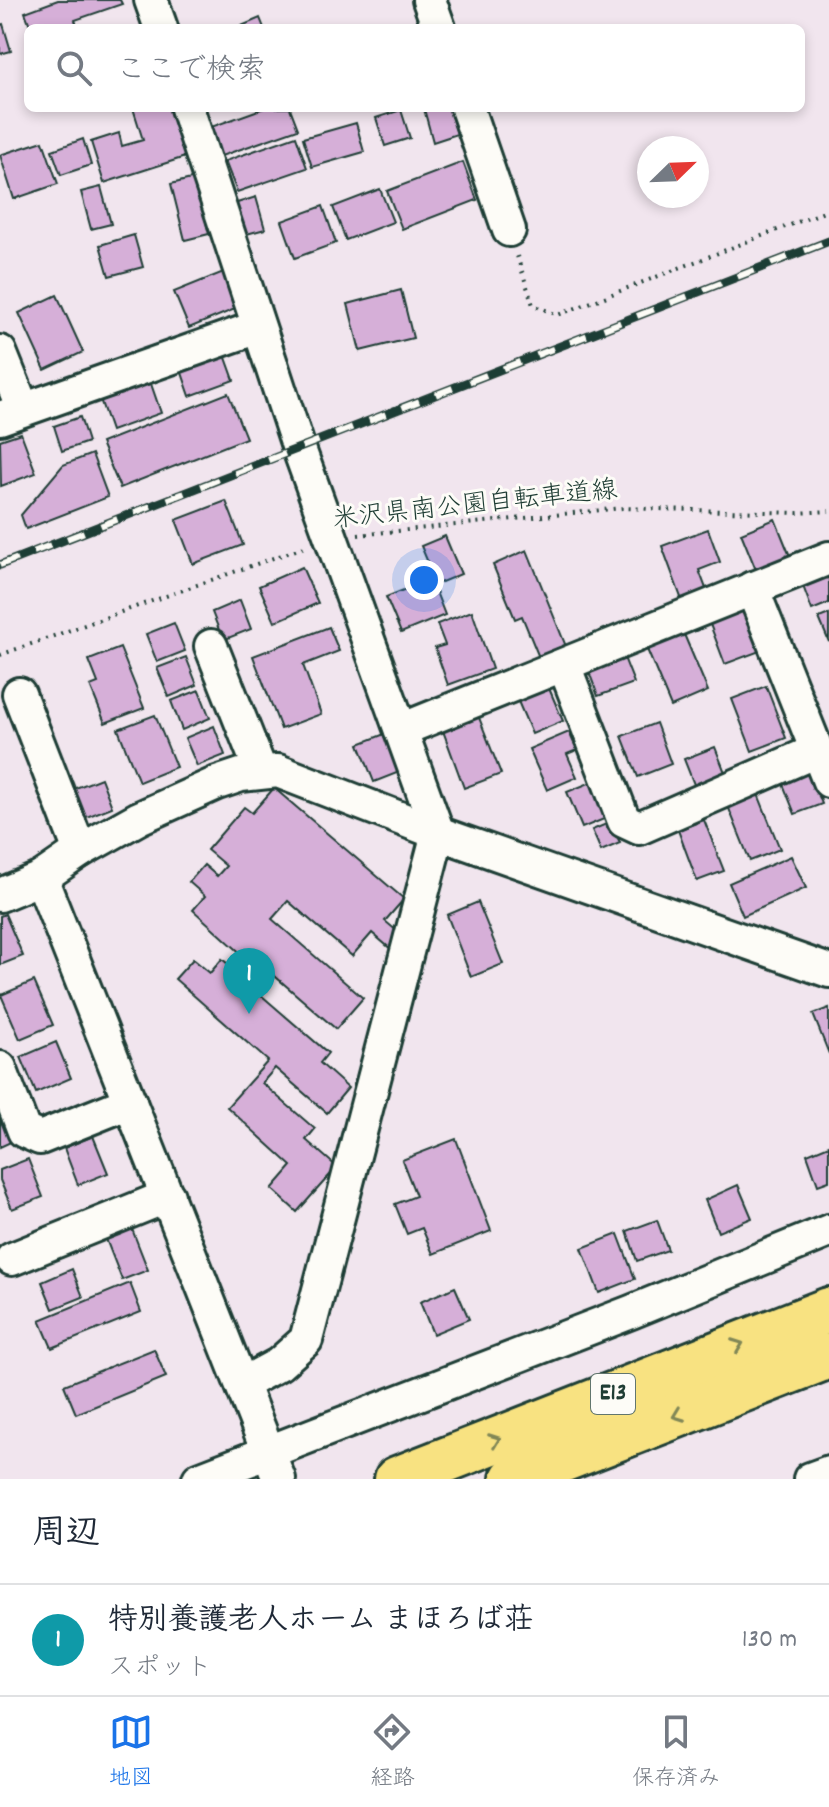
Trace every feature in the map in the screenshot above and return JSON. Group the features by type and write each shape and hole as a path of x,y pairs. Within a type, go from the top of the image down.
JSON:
{"highway":[{"name":"E13","path":"397,1479 829,1310"},
{"name":"E13","path":"513,1479 829,1356"}],"street":[{"path":"151,0 160,24"},
{"path":"429,0 438,24"},
{"path":"188,112 258,327 438,833 306,1340 279,1364 242,1384"},
{"path":"468,112 509,230"},
{"path":"0,352 12,413 258,327"},
{"path":"401,730 829,558"},
{"path":"752,588 829,781"},
{"path":"211,646 261,772"},
{"path":"564,665 624,821 639,828 816,751"},
{"path":"19,694 80,851"},
{"path":"0,895 41,878 80,851 139,818 217,783 278,771 438,833 829,971"},
{"path":"41,878 274,1466"},
{"path":"0,1068 24,1131 40,1138 130,1102"},
{"path":"12,1259 168,1196"},
{"path":"199,1479 274,1466 631,1312 829,1231"},
{"path":"810,1479 829,1472"}],"path":[{"path":"509,230 533,305 558,315 829,210"},
{"name":"米沢県南公園自転車道線","path":"0,655 331,537 622,508 798,513 829,511"}],"building":[{"path":"58,0 120,0 122,4 75,20 76,24 30,24 25,12"},
{"path":"260,18 262,24 246,24"},
{"path":"3,24 11,51 0,54 0,25"},
{"path":"134,112 170,112 185,157 104,183 91,142 119,133 122,146 143,140"},
{"path":"253,112 292,112 298,129 221,156 211,127"},
{"path":"402,112 410,138 385,146 376,118"},
{"path":"425,112 450,112 457,134 433,142"},
{"path":"356,123 364,152 312,167 303,138"},
{"path":"296,136 307,168 237,192 225,161"},
{"path":"83,139 91,165 61,175 52,150"},
{"path":"43,141 58,184 14,199 0,155"},
{"path":"463,162 477,200 402,229 387,191"},
{"path":"195,178 209,234 185,240 171,184"},
{"path":"101,187 111,224 91,229 81,192"},
{"path":"380,189 393,222 346,240 333,207"},
{"path":"256,197 265,229 243,235 234,204"},
{"path":"323,206 336,243 295,258 282,221"},
{"path":"134,235 143,267 109,276 100,245"},
{"path":"226,271 240,307 189,328 174,292"},
{"path":"401,290 413,338 360,351 348,304"},
{"path":"57,295 83,352 45,370 19,313"},
{"path":"224,352 234,380 190,396 180,367"},
{"path":"150,381 161,413 111,431 100,399"},
{"path":"228,393 246,438 120,488 101,443"},
{"path":"80,417 88,442 62,451 54,426"},
{"path":"21,433 36,473 1,486 0,440"},
{"path":"92,454 108,497 26,529 21,515 63,465"},
{"path":"226,501 243,545 193,564 176,520"},
{"path":"775,519 792,561 758,575 741,533"},
{"path":"708,529 720,562 699,570 708,594 683,603 662,546"},
{"path":"445,536 461,574 437,584 421,546"},
{"path":"527,550 567,649 540,660 522,616 515,619 493,565"},
{"path":"829,566 829,603 812,610 800,578"},
{"path":"302,567 318,603 275,622 259,586"},
{"path":"431,579 445,615 401,633 386,597"},
{"path":"240,600 251,629 223,640 212,612"},
{"path":"742,606 760,651 725,664 708,619"},
{"path":"472,611 492,669 448,685 435,648 445,645 437,624"},
{"path":"829,614 829,642 819,618"},
{"path":"174,623 185,651 157,662 146,634"},
{"path":"329,627 339,651 303,665 321,714 281,729 253,656"},
{"path":"683,632 708,691 671,707 646,647"},
{"path":"120,648 144,708 105,723 90,686 98,683 89,660"},
{"path":"623,655 634,683 598,696 588,669"},
{"path":"186,657 197,685 169,697 157,668"},
{"path":"548,686 563,721 532,734 517,699"},
{"path":"766,686 786,738 752,751 732,699"},
{"path":"199,690 210,718 182,730 171,701"},
{"path":"155,715 176,767 139,782 118,729"},
{"path":"478,715 501,774 464,788 442,728"},
{"path":"656,723 671,764 638,777 622,736"},
{"path":"214,726 225,755 197,766 185,738"},
{"path":"569,732 577,750 567,754 577,777 547,790 529,749"},
{"path":"387,733 402,771 374,782 359,744"},
{"path":"715,747 726,775 695,787 684,759"},
{"path":"808,768 822,804 795,814 781,779"},
{"path":"101,778 112,807 84,818 73,789"},
{"path":"594,781 609,817 582,828 567,792"},
{"path":"274,788 404,899 385,921 404,937 392,950 372,933 352,956 288,901 272,919 363,998 336,1029 262,965 247,983 328,1053 320,1063 348,1088 327,1113 275,1068 262,1083 315,1129 306,1140 337,1167 297,1212 272,1189 292,1166 227,1107 268,1061 175,979 193,959 210,973 222,959 234,969 245,957 193,910 205,896 189,882 204,865 217,876 226,866 207,850 244,807 252,813"},
{"path":"756,789 780,849 750,861 726,801"},
{"path":"704,820 724,871 697,881 678,830"},
{"path":"611,822 620,843 601,851 592,830"},
{"path":"791,856 806,888 743,916 729,883"},
{"path":"478,902 503,964 471,977 447,915"},
{"path":"5,914 23,956 0,965 0,916"},
{"path":"34,981 53,1025 20,1039 1,995"},
{"path":"829,1008 829,1054 813,1014"},
{"path":"56,1042 71,1078 36,1093 21,1057"},
{"path":"0,1106 15,1140 0,1147"},
{"path":"93,1136 108,1173 78,1185 64,1148"},
{"path":"456,1139 491,1231 433,1254 422,1228 407,1234 395,1204 416,1196 402,1160"},
{"path":"829,1145 829,1181 818,1185 807,1154"},
{"path":"28,1159 43,1197 12,1209 0,1180 0,1170"},
{"path":"738,1185 752,1218 718,1232 705,1200"},
{"path":"657,1220 668,1250 637,1261 627,1231"},
{"path":"132,1229 148,1270 122,1280 106,1239"},
{"path":"618,1234 635,1279 599,1293 582,1248"},
{"path":"72,1269 83,1297 53,1309 42,1282"},
{"path":"130,1283 141,1312 52,1348 40,1320"},
{"path":"455,1287 469,1319 433,1334 420,1302"},
{"path":"154,1349 166,1377 76,1414 64,1385"}],"railway":[{"path":"0,565 829,241"}],"place":[{"name":"特別養護老人ホーム まほろば荘","path":"249,1014"}]}
